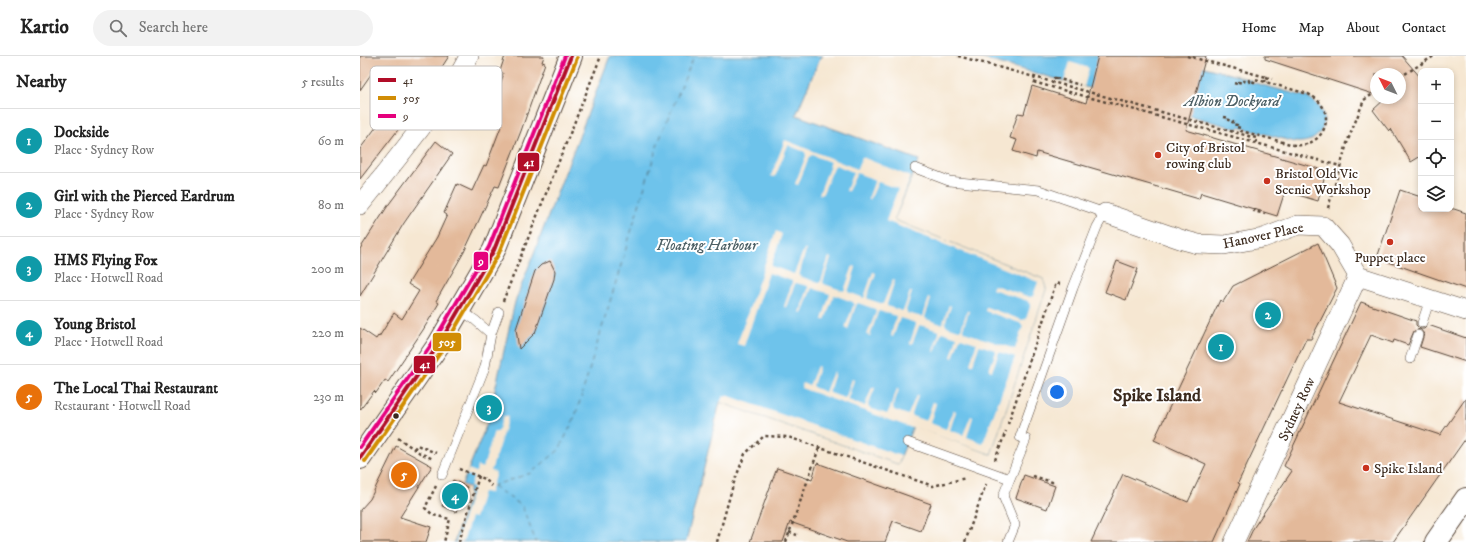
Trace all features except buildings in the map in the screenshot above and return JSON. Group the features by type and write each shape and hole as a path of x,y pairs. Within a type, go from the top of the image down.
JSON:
{"main road":[{"path":"360,458 372,437 439,344 494,250 571,56"},
{"path":"1436,542 1466,500"}],"street":[{"path":"464,66 469,56"},
{"path":"360,205 420,130"},
{"name":"Hanover Place","path":"1105,213 1198,244 1224,245 1263,238 1298,225 1323,226 1340,245 1358,276"},
{"path":"1358,276 1466,311"},
{"name":"Sydney Row","path":"1234,542 1358,276"}],"lane":[{"path":"915,168 949,181 1039,190 1105,213 1098,227 1060,325 1020,437 1026,439 1004,496 1014,525 1008,542"},
{"path":"1422,323 1430,299"},
{"path":"459,309 491,334"},
{"path":"442,475 485,367 491,334 499,312"},
{"path":"1410,359 1418,335"},
{"path":"907,442 1010,479"}],"path":[{"path":"499,312 601,56"},
{"path":"958,56 1073,88 1294,145 1303,146 1311,143 1323,130 1326,122 1326,113 1316,98 1308,94 1255,79 1254,82 1249,80 1249,82 1244,81 1243,83 1238,82 1238,84 1233,83"},
{"path":"1187,56 1272,79"},
{"path":"1406,73 1434,56"},
{"path":"1034,77 1033,82 1052,85 1340,166"},
{"path":"1265,82 1266,77"},
{"path":"1052,85 1054,78 1080,84"},
{"path":"1073,88 1074,84"},
{"path":"1323,226 1348,140 1364,100 1370,96"},
{"path":"1224,117 1233,121 1232,124 1241,128 1241,131 1257,138 1256,143"},
{"path":"1255,209 1254,211 1265,214"},
{"path":"372,437 414,449 437,461"},
{"path":"414,449 416,445 448,458"},
{"path":"786,542 819,448"},
{"path":"455,468 479,476 485,479 492,486"},
{"path":"965,542 991,472"},
{"path":"442,475 425,508 434,514 450,519 444,542"},
{"path":"459,542 479,476"},
{"path":"1033,476 1052,482 1051,485"},
{"path":"789,532 797,535"}],"water":[{"name":"Floating Harbour","path":"610,56 823,56 819,60 796,115 919,160 894,220 1043,279 1046,289 991,454 913,426 898,464 720,402 686,542 454,542 469,497 469,487 462,485 488,421 515,302"},
{"name":"Albion Dockyard","path":"973,56 1165,56 1307,97 1316,103 1321,110 1324,118 1323,126 1320,133 1314,138 1306,142 1295,142 1239,127 1238,129"}],"pier":[{"path":"1070,62 1089,68 1084,87 1064,81"},
{"path":"785,140 857,169 862,157 911,177 894,220 1043,279 1046,289 991,454 913,427 912,428 801,388 802,383 809,386 817,366 819,367 813,387 825,392 833,372 835,373 829,391 830,393 844,398 846,397 852,379 854,380 848,400 865,406 872,387 875,388 868,405 869,408 887,414 897,389 899,389 893,407 894,410 908,415 916,396 918,396 912,416 926,421 933,402 936,403 930,423 946,429 954,410 956,411 950,430 963,435 971,416 973,417 967,437 983,443 1015,357 999,352 992,371 989,370 996,352 995,350 980,345 973,364 970,364 976,343 961,338 953,358 951,357 957,337 943,332 935,352 933,351 939,331 920,325 912,344 910,343 916,323 900,318 893,337 891,336 896,316 879,311 870,336 867,335 876,312 875,309 858,303 848,329 845,328 854,304 853,302 834,295 825,320 822,320 830,294 812,288 802,313 800,312 808,286 796,283 786,307 784,307 792,281 769,273 744,346 737,344 776,231 782,234 771,266 794,274 804,249 806,250 799,276 819,283 829,257 831,258 823,282 824,284 844,291 853,266 856,267 848,292 864,298 873,272 876,273 867,297 868,299 883,304 893,279 895,280 887,306 902,311 910,292 912,292 906,310 907,313 922,317 929,298 931,299 925,317 926,319 941,324 943,323 949,305 951,306 945,323 946,326 959,330 961,329 967,311 969,311 963,329 964,332 1015,349 1023,326 1020,323 985,311 986,307 1022,320 1026,319 1031,304 1028,301 992,289 994,285 1030,297 1033,296 1038,282 886,221 898,189 878,182 870,200 868,199 875,180 857,173 848,191 846,191 853,172 836,165 822,195 819,194 830,162 812,155 809,157 798,185 795,184 806,156 805,152 788,145 775,177 771,176"},
{"path":"727,395 901,456 898,464 720,402 723,397"},
{"path":"503,416 508,417 491,471 496,472 490,493 483,492 475,518 471,517 463,542 456,542 473,488 470,487 473,477 466,475 468,469 476,472 477,466 483,468 494,431 498,432"}],"ferry route":[{"path":"492,486 531,473 559,450 575,417 658,143 694,56"},
{"path":"493,486 522,506 536,542"}],"transit line":[{"name":"9","path":"360,447 434,341 489,247 565,56"},
{"name":"41","path":"360,458 439,344 494,250 571,56"},
{"name":"505","path":"365,461 444,347 499,253 577,58"}],"place":[{"name":"City of Bristol rowing club","path":"1158,155"},
{"name":"Bristol Old Vic Scenic Workshop","path":"1267,181"},
{"name":"Puppet place","path":"1390,242"},
{"name":"Girl with the Pierced Eardrum","path":"1268,315"},
{"name":"Dockside","path":"1221,347"},
{"name":"HMS Flying Fox","path":"489,408"},
{"name":"Spike Island","path":"1366,468"},
{"name":"The Local Thai Restaurant","path":"404,475"},
{"name":"Young Bristol","path":"455,496"}],"district":[{"name":"Spike Island","path":"1157,395"}]}
